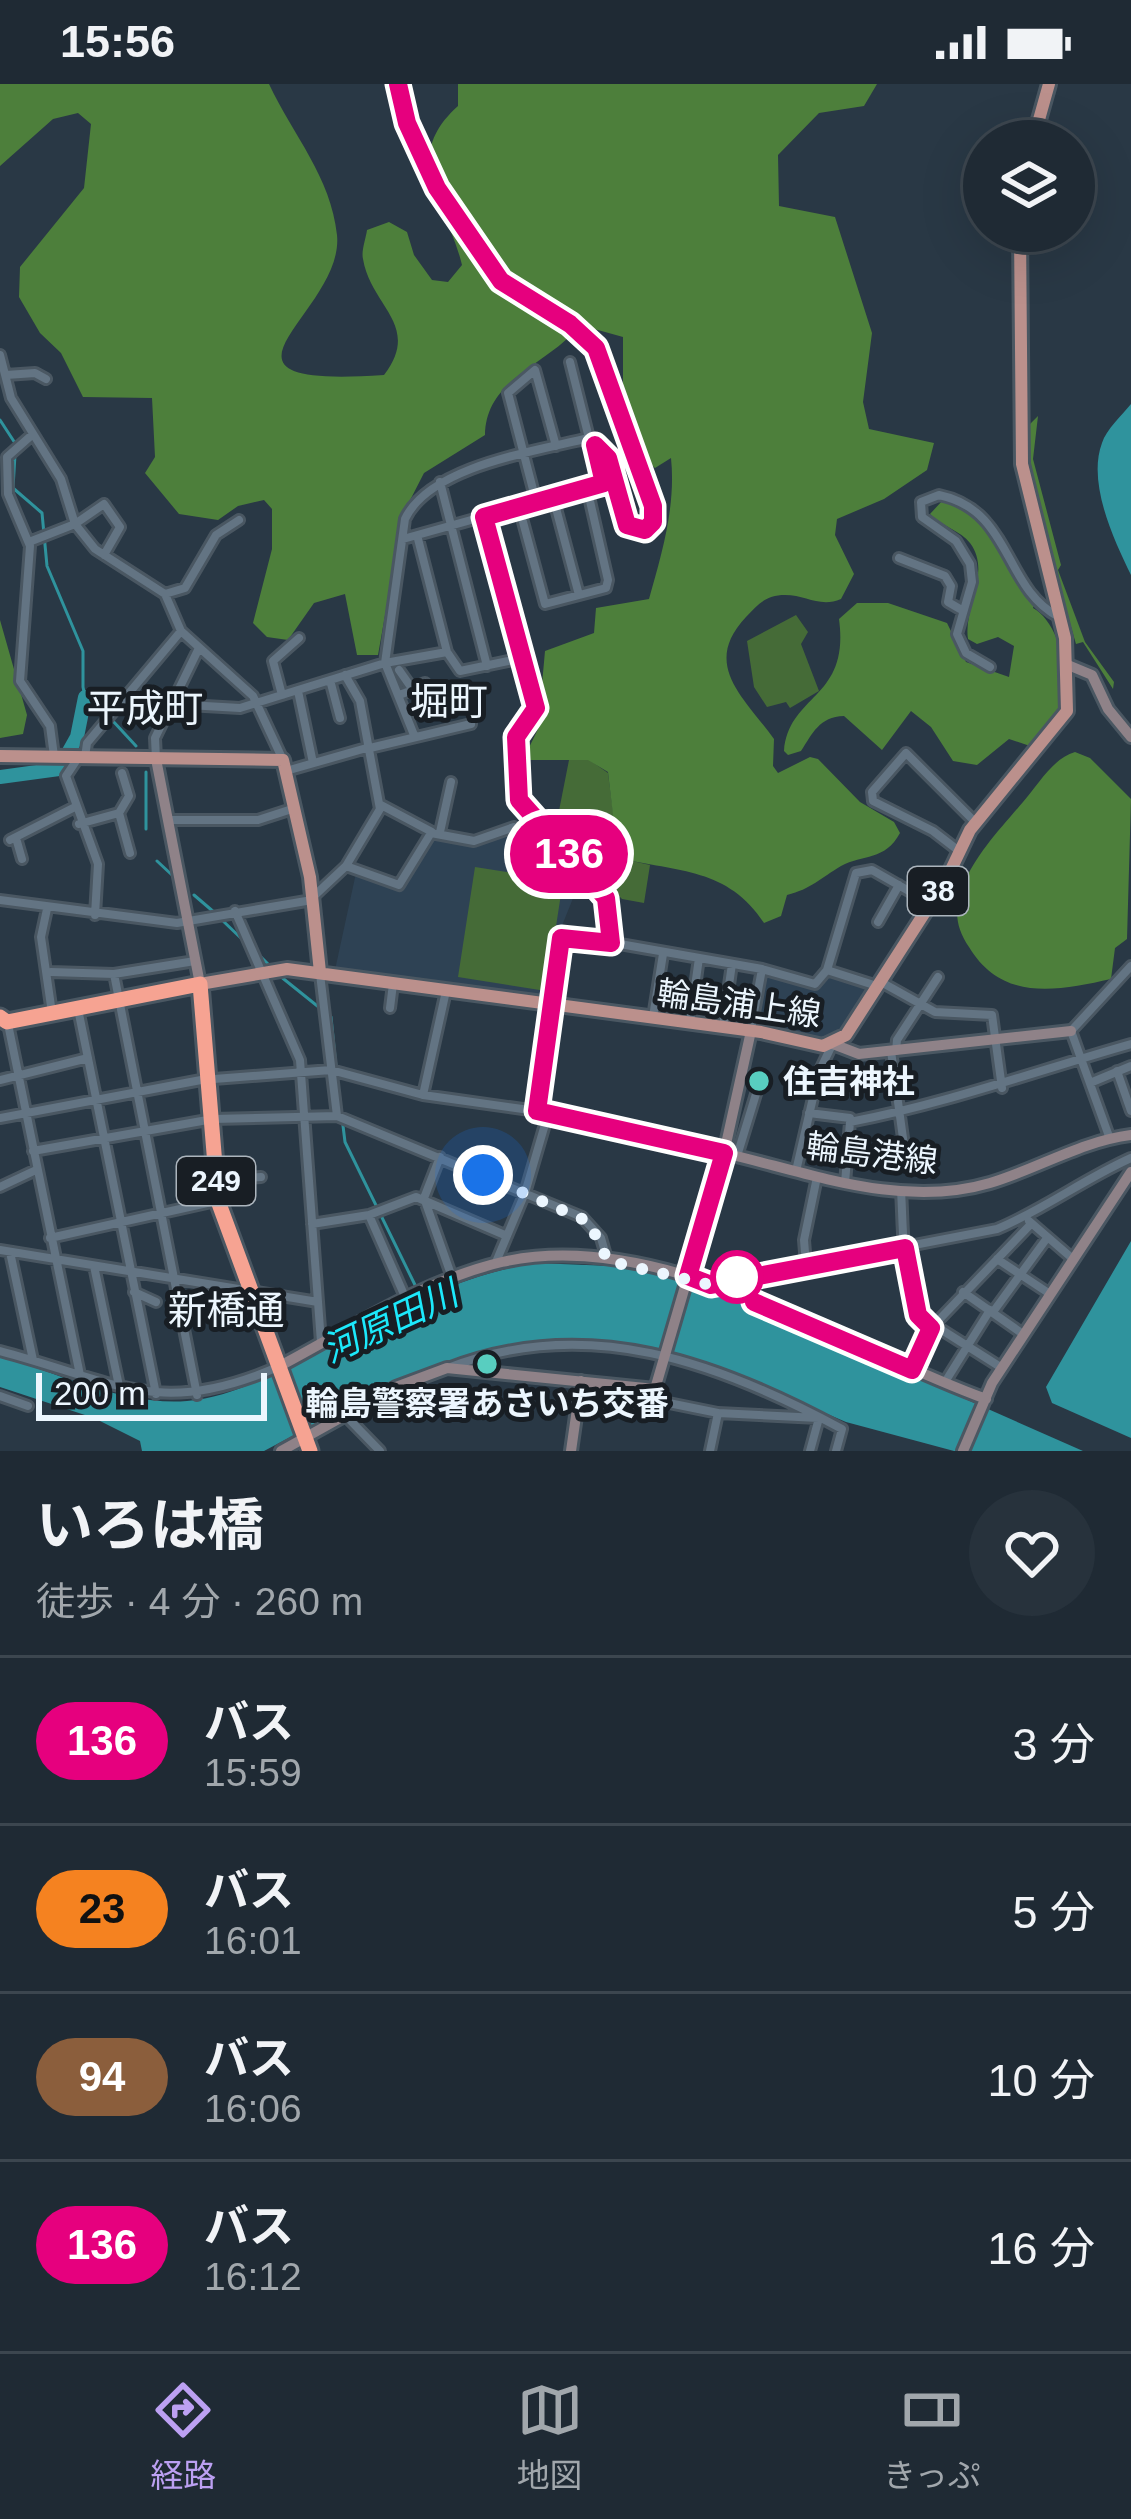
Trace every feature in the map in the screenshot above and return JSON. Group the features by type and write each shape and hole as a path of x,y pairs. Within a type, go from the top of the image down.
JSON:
{"highway":[{"path":"4,1019 200,984"},
{"name":"249","path":"200,984 218,1201 308,1441"}],"main road":[{"path":"1039,120 1049,84"},
{"name":"輪島浦上線","path":"200,984 261,973 320,972 833,1044 849,1030 975,822 1062,722 1068,705 1068,665 1059,617 1022,464 1020,252"},
{"path":"0,756 285,765 312,898 320,972"}],"street":[{"path":"398,84 407,123 437,188 501,281 570,324 596,348 653,506 653,522 645,530 634,530 624,520 608,458 592,442"},
{"path":"0,355 11,398 61,479 75,524 104,555 165,594 181,631 257,704 285,765 313,764 471,724"},
{"path":"403,539 604,483 571,362"},
{"path":"536,501 508,392 535,370 556,446"},
{"path":"6,375 46,379"},
{"path":"33,434 7,457 8,494 29,542 20,681 50,726 54,758"},
{"path":"415,736 386,663 412,504 440,482 524,454 592,442"},
{"path":"440,482 488,666"},
{"path":"519,507 545,604 605,588 608,580 587,488"},
{"path":"990,667 959,643 960,609 972,583 970,564 956,542 922,517 921,502 939,495 970,504 984,515 1037,599 1059,617"},
{"path":"553,497 579,595"},
{"path":"29,542 75,524 104,505 118,518 117,536 104,555"},
{"path":"484,517 536,708 516,737 519,800 606,898 611,943"},
{"path":"165,594 184,588 216,536 239,520"},
{"path":"417,535 447,652 460,671 523,658"},
{"path":"899,558 945,575 952,589 948,602 960,609"},
{"path":"95,915 100,875 66,776 108,716 181,631"},
{"path":"282,695 273,661 299,638"},
{"path":"198,650 154,738 200,984"},
{"path":"170,704 257,704 386,663 447,652"},
{"path":"1068,665 1092,675 1108,710 1131,737"},
{"path":"399,670 413,688"},
{"path":"0,898 95,915 187,921 312,898 346,866 381,805 360,701 345,675"},
{"path":"331,680 340,718"},
{"path":"399,695 425,683"},
{"path":"298,691 313,764"},
{"path":"959,851 933,830 873,801 872,792 906,753 975,822"},
{"path":"79,824 119,813 129,796 122,773"},
{"path":"346,866 399,885 436,832 451,782"},
{"path":"381,805 436,832 474,841 518,828 584,871"},
{"path":"22,859 13,839 74,808"},
{"path":"167,820 258,820 296,808"},
{"path":"119,813 130,853"},
{"path":"123,828 136,824"},
{"path":"496,1263 525,1193 542,1113 563,934 762,969 815,984 827,970 852,877 868,869 930,903"},
{"path":"878,922 898,885"},
{"path":"47,909 41,937 50,972 52,1013"},
{"path":"235,911 302,1073 321,1342"},
{"path":"653,1017 663,954"},
{"path":"690,1023 699,958"},
{"path":"50,972 114,974 195,961"},
{"path":"723,1027 732,964"},
{"path":"796,1172 818,1072 833,1044 849,1053 893,1051 1071,1031 1131,966"},
{"path":"730,1154 762,969"},
{"path":"827,970 879,984 919,1007 992,1015 992,1042 1002,1088"},
{"path":"320,972 339,1116"},
{"path":"114,974 178,1279 197,1395"},
{"path":"906,1160 893,1051 938,977"},
{"path":"390,1008 393,982"},
{"path":"423,1095 446,988"},
{"path":"77,1008 155,1394"},
{"path":"4,1019 80,1375"},
{"path":"1071,1031 1109,1139"},
{"path":"850,1123 1002,1088 1131,1044"},
{"path":"0,1080 88,1058"},
{"path":"1090,1083 1131,1066"},
{"path":"1117,1070 1131,1111"},
{"path":"0,1118 209,1081 335,1072 423,1095 542,1113 730,1154"},
{"path":"756,1094 687,1278 654,1400 718,1413 819,1418"},
{"path":"809,1113 850,1118 844,1183"},
{"path":"33,1151 146,1127 213,1119 339,1116 589,1222 608,1261"},
{"name":"輪島港線","path":"730,1154 844,1183 901,1191 989,1183 1131,1135"},
{"path":"440,1157 424,1198 453,1281"},
{"path":"912,1370 932,1326 1029,1222 1066,1189 1131,1157"},
{"path":"0,1187 36,1170"},
{"path":"963,1451 1002,1368 1131,1172"},
{"path":"806,1265 805,1240 818,1177"},
{"path":"216,1180 261,1178"},
{"path":"901,1191 905,1248 918,1315 1002,1368"},
{"path":"196,1192 199,1205"},
{"path":"312,1224 424,1198 507,1236"},
{"path":"50,1238 218,1201"},
{"path":"378,1212 407,1300"},
{"path":"711,1285 1029,1222"},
{"path":"1029,1222 1073,1258"},
{"path":"946,1382 966,1345 1047,1238"},
{"path":"32,1360 5,1251 318,1303"},
{"path":"0,1352 155,1394 197,1395 280,1366 407,1300 496,1263 551,1256 608,1261 711,1285 985,1402"},
{"path":"997,1259 1050,1294"},
{"path":"94,1266 119,1385"},
{"path":"134,1292 156,1302"},
{"path":"963,1292 1023,1334"},
{"path":"281,1451 308,1441 408,1381 490,1355 577,1341 664,1356 767,1389 842,1429 836,1451"},
{"path":"447,1368 655,1388"},
{"path":"571,1451 581,1381"},
{"path":"0,1396 28,1406"},
{"path":"710,1451 718,1413"},
{"path":"345,1415 380,1451"},
{"path":"810,1451 819,1418"}],"shaded area":[{"path":"510,831 582,876 559,933 552,999 335,970 356,873 401,889 430,837 474,843"},
{"path":"770,974 806,988 828,977 871,987 844,1029 819,1039 755,1020 764,977"}],"green space":[{"path":"0,84 269,84 319,175 337,235 333,264 287,339 282,357 292,370 324,376 384,375 394,358 396,329 363,259 367,230 389,222 407,232 414,255 432,280 448,282 462,265 429,163 441,125 458,106 458,84 877,84 864,106 819,113 778,155 779,206 835,217 872,333 863,402 869,429 934,443 927,470 884,499 837,519 835,535 854,574 841,599 826,602 785,595 763,601 733,634 727,666 740,695 774,739 773,766 778,773 810,757 818,759 860,802 894,822 900,833 894,842 881,853 841,866 787,895 781,916 764,923 750,905 718,882 618,858 608,772 588,760 523,760 538,729 545,651 594,633 596,608 649,599 663,547 672,494 671,458 655,468 647,461 623,401 623,337 580,325 507,386 488,415 485,435 424,473 403,514 378,655 357,655 345,594 314,603 288,640 267,637 253,623 272,549 272,509 264,500 238,506 218,520 179,514 145,473 155,457 152,398 83,397 61,353 40,333 19,297 20,267 84,188 91,124 78,113 53,119 0,166"},
{"path":"1038,416 1033,459 1061,565 1058,570 1085,642 1114,682 1113,689 1083,642 1076,644 1052,564 1029,455 1027,427"},
{"path":"943,500 986,528 1035,602 1033,608 1052,628 1065,675 1056,719 1030,746 1009,739 977,765 953,761 931,727 911,711 882,750 844,716 823,723 801,751 788,755 784,751 788,732 796,717 836,666 839,619 857,603 888,603 947,623 966,662 1009,677 1014,646 998,637 977,644 968,639 978,578 976,554 966,539 930,514"},
{"path":"796,615 808,632 801,644 819,691 790,708 786,702 767,707 754,687 747,641"},
{"path":"0,620 27,715 23,734 0,738"},
{"path":"1075,752 1090,758 1131,799 1127,939 1115,948 1111,979 1051,989 1014,984 982,965 964,939 957,918 960,895 974,863 998,832 1053,766"},
{"path":"588,759 608,773 619,858 650,865 644,903 622,899 555,831 569,760"},
{"path":"475,867 563,881 546,991 458,977"}],"water":[{"path":"1131,404 1131,575 1104,511 1098,459 1104,438"},
{"path":"1131,1241 1131,1438 1052,1403 1046,1387"},
{"name":"河原田川","path":"536,1263 636,1267 739,1299 1083,1451 954,1451 846,1422 718,1367 586,1339 514,1346 406,1376 264,1451 142,1451 140,1441 94,1418 0,1387 0,1355 140,1399 207,1398 262,1379 431,1294"}],"waterway":[{"path":"0,420 15,443"},
{"path":"15,455 13,488 42,513 47,566 83,651 85,697 94,697 107,712"},
{"path":"0,777 59,769 77,737 85,697"},
{"path":"112,720 136,746"},
{"path":"146,772 146,829"},
{"path":"157,861 172,875"},
{"path":"194,895 215,913"},
{"path":"222,920 245,942"},
{"path":"257,953 269,965"},
{"path":"280,976 331,1017 336,1067"},
{"name":"河原田川","path":"337,1077 345,1142 417,1289"}],"bus line":[{"name":"136","path":"398,84 407,123 437,188 501,281 570,324 596,348 653,506 653,522 645,530 627,525 608,458 595,445 604,483 484,517 536,708 516,737 519,800 606,898 610,923 611,943 566,934 561,938 537,1111 724,1153 688,1276 711,1285 725,1278 905,1248 918,1315 931,1328 912,1370 754,1302"}],"place":[{"name":"住吉神社","path":"759,1081"},
{"name":"輪島警察署あさいち交番","path":"487,1364"}],"district":[{"name":"堀町","path":"449,701"},
{"name":"平成町","path":"145,708"},
{"name":"新橋通","path":"226,1310"}],"route":[{"path":"483,1175 582,1217 601,1238 608,1261 638,1264 711,1285 737,1277"}]}
